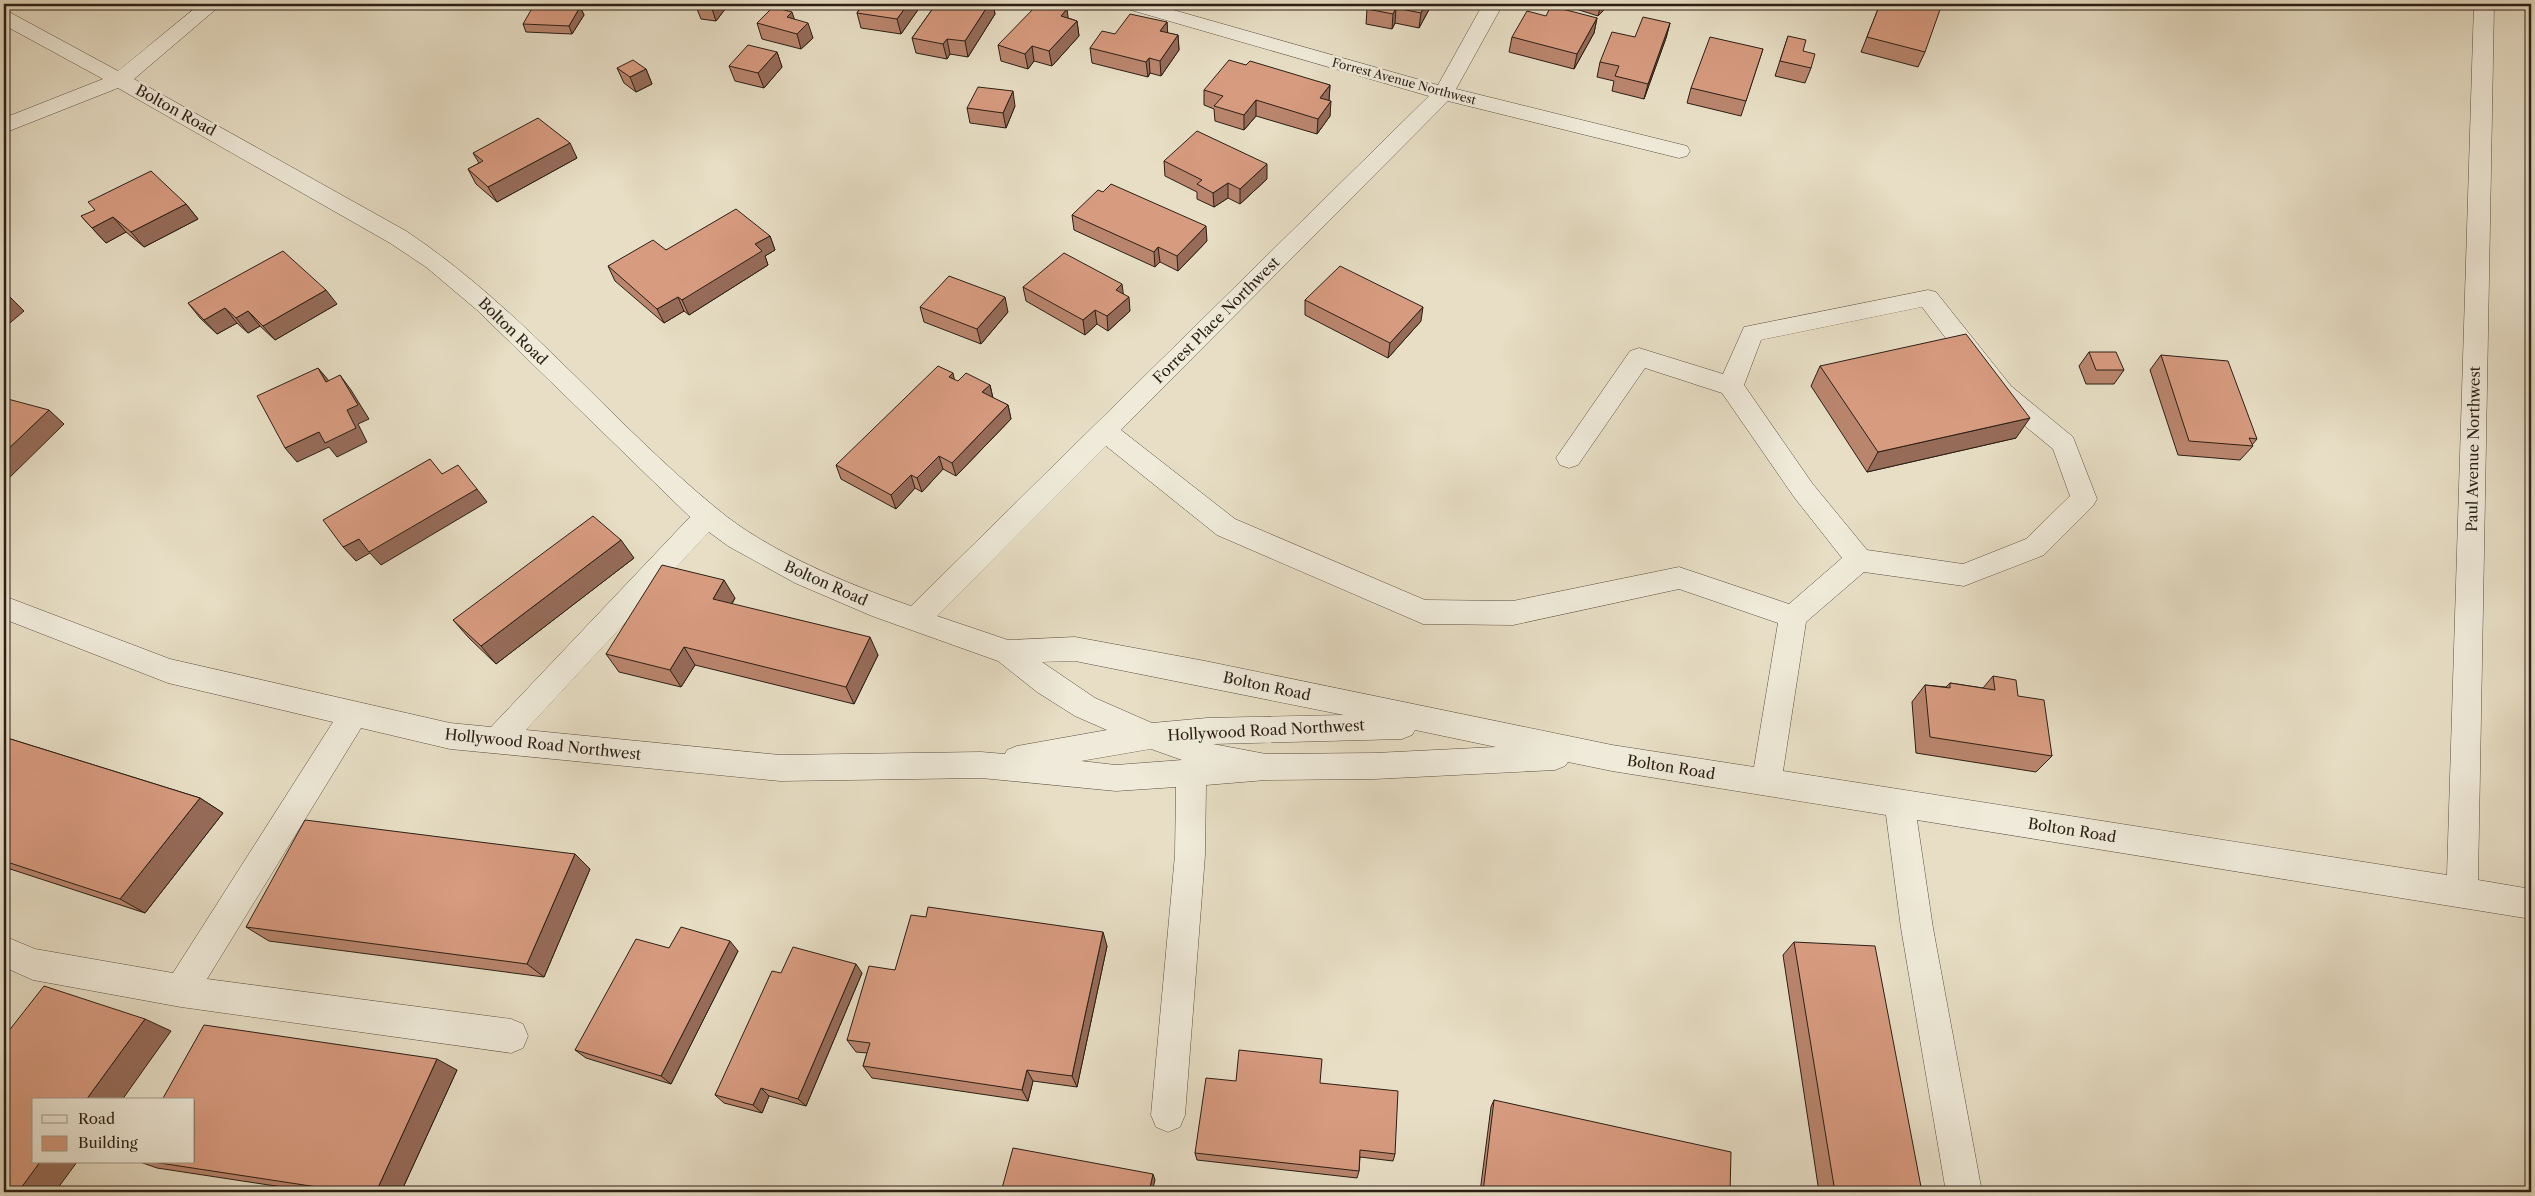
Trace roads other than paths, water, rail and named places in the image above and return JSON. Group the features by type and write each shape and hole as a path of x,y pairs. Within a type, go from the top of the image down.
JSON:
{"street":[{"path":"4,126 120,80 212,4"},
{"name":"Forrest Avenue Northwest","path":"1132,4 1444,93 1678,151"},
{"name":"Forrest Place Northwest","path":"916,619 1444,93 1493,4"},
{"name":"Paul Avenue Northwest","path":"2462,893 2484,4"},
{"name":"Bolton Road","path":"4,17 120,80 398,237 434,261 485,304 652,467 707,516 736,538 770,558 882,608 1008,652 1047,683 1085,707 1151,736 1208,756 1266,767 1375,766 1540,757 1612,758"},
{"path":"1570,458 1639,357 1731,386 1803,490 1859,560 1964,575 2035,547 2084,499 2064,444 2002,393 1928,298 1752,333 1731,386"},
{"path":"1105,431 1226,527 1423,612 1513,613 1679,578 1793,617"},
{"path":"497,741 707,516"},
{"path":"1766,782 1793,617 1859,560"},
{"name":"Hollywood Road Northwest","path":"4,607 168,671 450,736 780,768 981,765 1116,778 1266,767"},
{"name":"Bolton Road","path":"1008,652 1075,649 1258,683 1612,758 2252,858 2531,904"},
{"path":"181,991 354,714"},
{"name":"Hollywood Road Northwest","path":"981,765 1151,736 1207,730 1361,726 1464,727"},
{"path":"1168,1115 1190,855 1191,772"},
{"path":"1900,803 1917,928 1970,1189"},
{"path":"4,951 33,964 181,991 510,1036"},
{"path":"37,998 59,969"}]}
